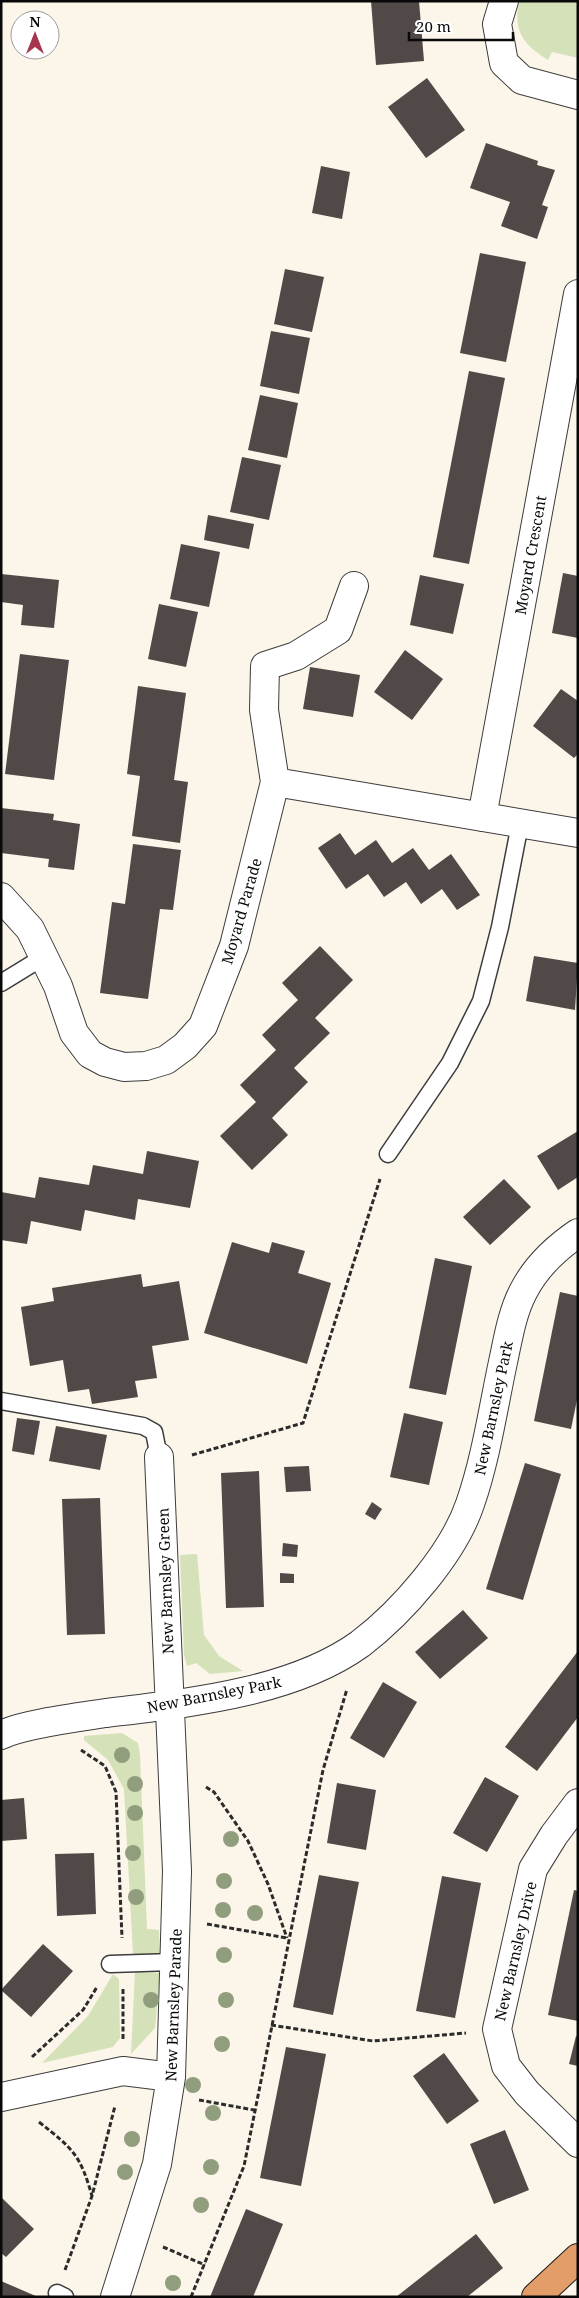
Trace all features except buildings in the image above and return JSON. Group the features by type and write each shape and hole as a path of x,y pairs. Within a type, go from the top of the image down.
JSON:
{"highway":[{"path":"536,2297 578,2258"}],"street":[{"path":"504,1 497,24 504,63 522,80 578,95"},
{"name":"Moyard Crescent","path":"482,817 578,294"},
{"name":"Moyard Parade","path":"1,897 30,929 45,956 74,1033 90,1054 105,1062 124,1067 146,1066 166,1060 185,1046 202,1026 234,946 276,782 264,710 265,666 296,656 338,630 354,586"},
{"path":"276,782 578,833"},
{"name":"New Barnsley Park","path":"1,1736 81,1716 170,1706 278,1684 329,1663 360,1644 390,1618 423,1581 456,1535 470,1505 481,1469 510,1328 522,1293 549,1257 578,1233"},
{"name":"New Barnsley Green","path":"160,1461 170,1706"},
{"name":"New Barnsley Parade","path":"115,2297 157,2164 171,2077 177,1871 170,1706"},
{"name":"New Barnsley Drive","path":"578,1803 554,1835 533,1869 497,2029 506,2066 527,2093 578,2143"},
{"path":"5,2096 124,2072 171,2077"}],"lane":[{"path":"388,1154 450,1063 481,1001 500,927 520,824"},
{"path":"1,983 45,956"},
{"path":"1,1401 143,1426 154,1432 160,1461"},
{"path":"117,1963 174,1962"}],"path":[{"path":"160,1461 303,1423 388,1154"},
{"path":"191,2297 244,2166 322,1770 360,1644"},
{"path":"47,1724 75,1747 105,1766 116,1792 117,1963 124,2072 92,2196 61,2295"},
{"path":"173,1769 214,1792 248,1841 268,1884 288,1938"},
{"path":"219,1926 288,1938"},
{"path":"92,2196 84,2167 69,2145 5,2096 33,2055 83,2010 117,1963"},
{"path":"271,2024 373,2041 497,2029"},
{"path":"211,2103 254,2110"},
{"path":"177,2253 205,2265"}],"green space":[{"path":"520,1 578,1 578,58 552,52 548,60 533,49 522,36 519,29 517,20"},
{"path":"197,1554 204,1635 219,1656 243,1671 210,1674 196,1663 187,1666 184,1655 180,1555"},
{"path":"122,1733 138,1743 147,1929 159,1930 160,1954 133,1954 124,1789 108,1760 84,1740 84,1736"},
{"path":"135,1972 160,1973 155,2028 131,2054"},
{"path":"113,1974 119,1979 120,2038 113,2047 42,2063 88,2016"}]}
